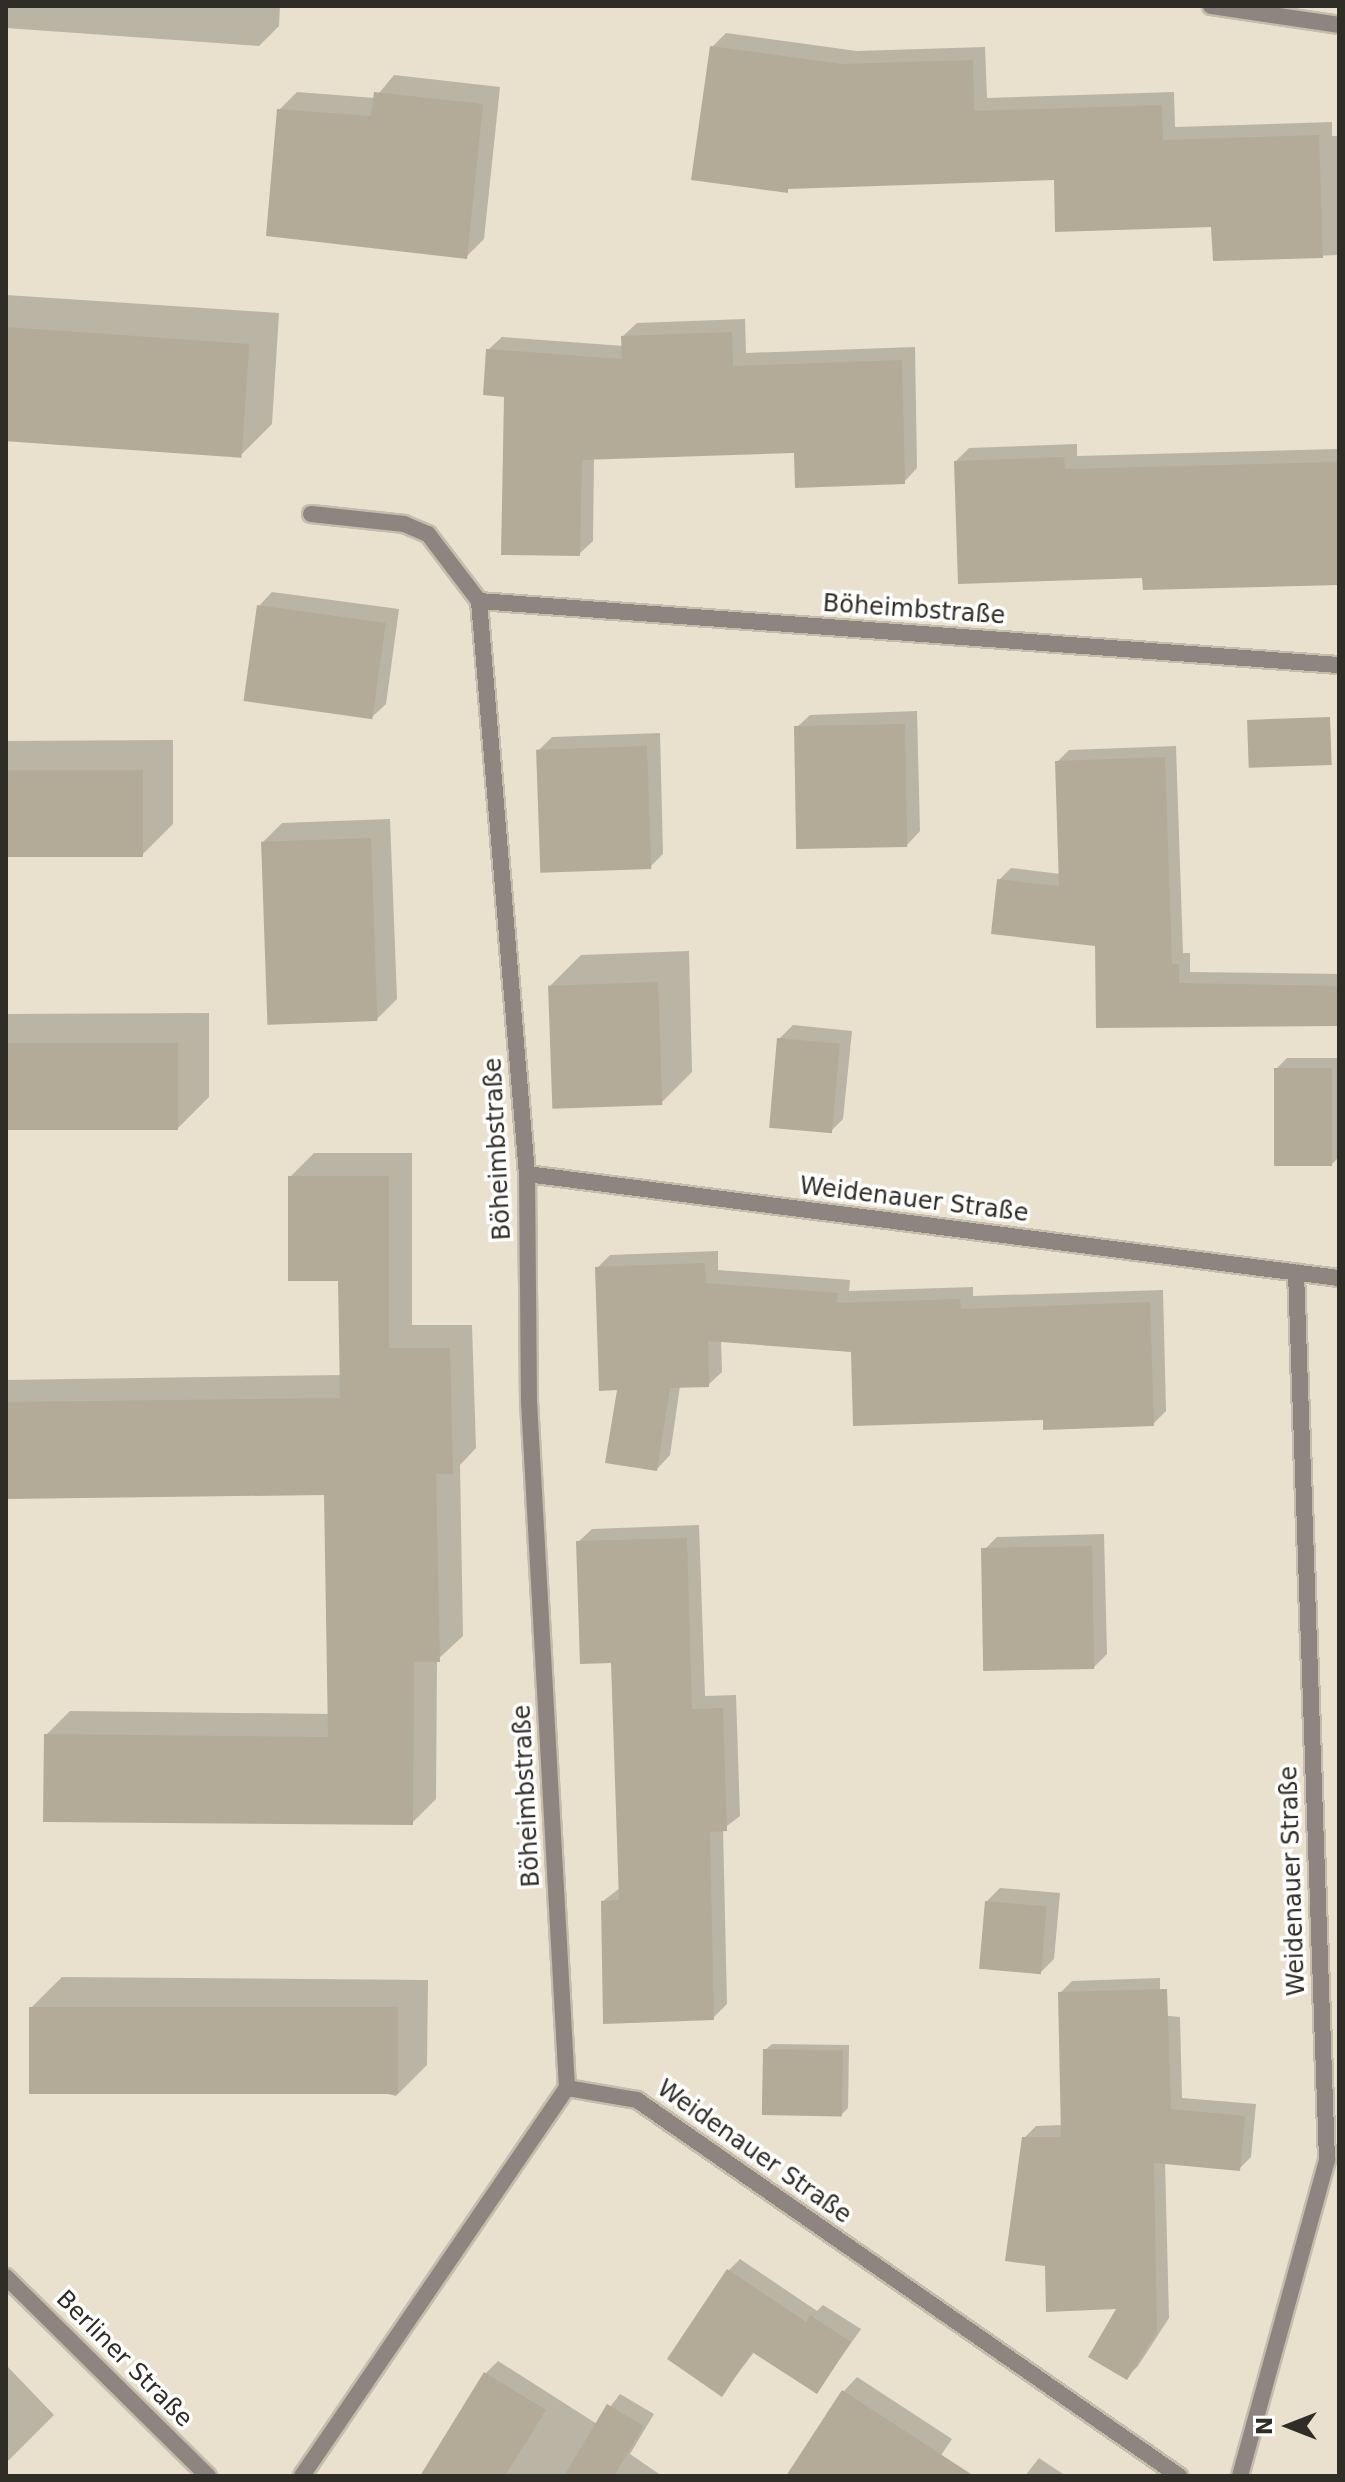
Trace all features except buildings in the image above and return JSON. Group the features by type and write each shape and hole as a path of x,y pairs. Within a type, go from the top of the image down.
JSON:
{"street":[{"path":"1214,6 1339,25"},
{"path":"311,514 404,524 428,534 479,601"},
{"name":"Böheimbstraße","path":"567,2088 529,1402 527,1174 479,601 1339,665"},
{"name":"Weidenauer Straße","path":"527,1174 1339,1278"},
{"name":"Weidenauer Straße","path":"1240,2476 1327,2160 1296,1273"},
{"path":"302,2476 567,2088"},
{"name":"Weidenauer Straße","path":"567,2088 637,2100 1179,2476"},
{"name":"Berliner Straße","path":"6,2277 208,2476"}]}
